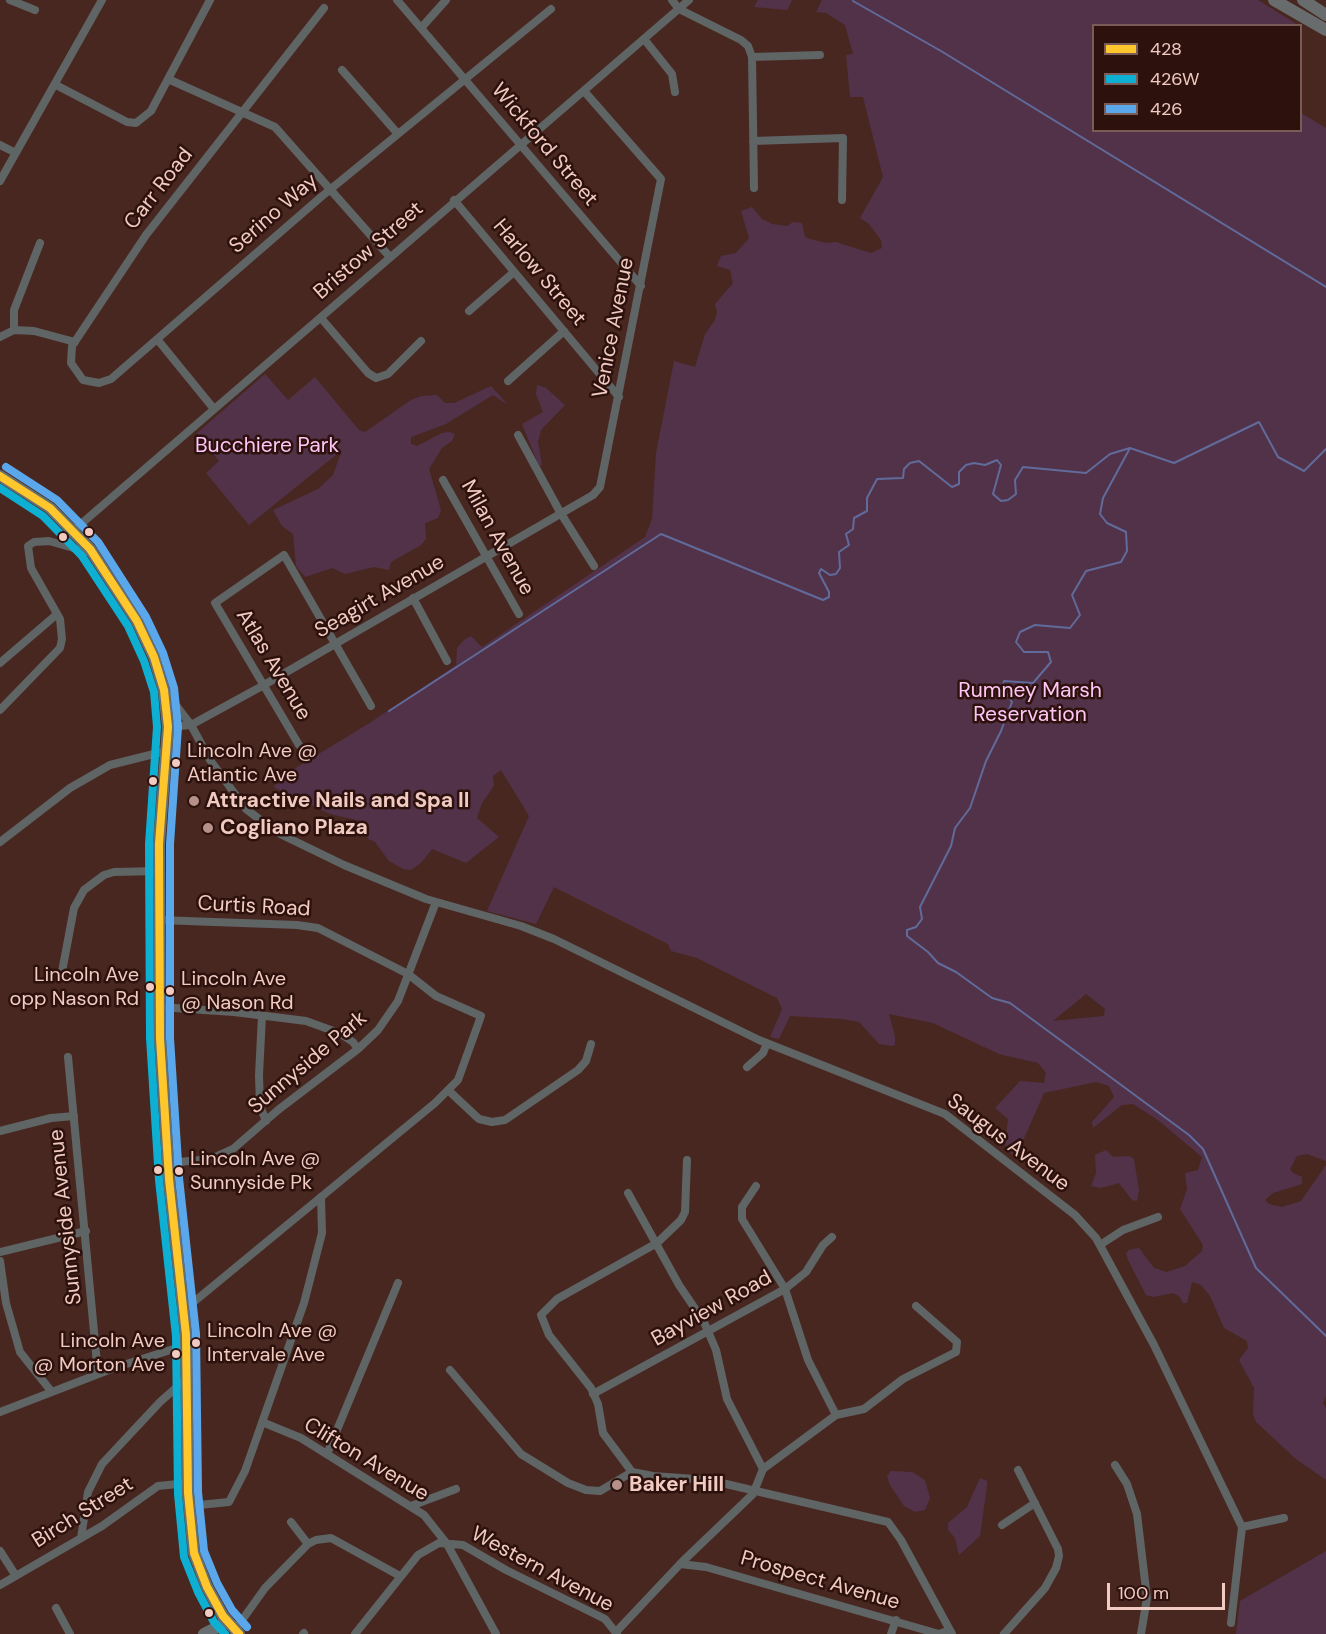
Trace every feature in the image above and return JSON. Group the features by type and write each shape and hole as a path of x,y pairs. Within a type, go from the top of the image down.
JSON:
{"main road":[{"path":"1274,0 1326,30"},
{"path":"1303,0 1326,15"},
{"path":"0,476 50,508 74,530 94,554 137,621 154,657 164,690 168,728 159,871 161,1088 184,1310 189,1506 194,1552 207,1587 234,1629 204,1634"}],"street":[{"path":"10,0 35,10"},
{"path":"0,181 102,0"},
{"path":"56,85 128,122 136,123 151,111 210,0"},
{"name":"Wickford Street","path":"397,0 641,286"},
{"path":"421,28 446,0"},
{"path":"672,0 679,9 741,40 752,57 754,188"},
{"name":"Bristow Street","path":"74,530 321,318 389,256 689,0"},
{"name":"Carr Road","path":"75,342 146,235 324,8"},
{"name":"Serino Way","path":"75,342 71,363 83,380 99,383 110,379 331,189 551,9"},
{"path":"644,39 672,74 675,92"},
{"path":"752,57 820,55"},
{"path":"342,70 398,134"},
{"path":"168,79 275,127 389,256"},
{"name":"Venice Avenue","path":"584,91 661,179 602,483"},
{"path":"753,141 843,138 842,200"},
{"path":"0,145 16,153"},
{"name":"Harlow Street","path":"454,201 619,397"},
{"path":"14,330 14,310 40,243"},
{"path":"469,311 514,272"},
{"path":"321,318 368,373 376,378 388,374 421,341"},
{"path":"0,337 14,330 34,331 75,342"},
{"path":"508,381 564,331"},
{"path":"157,339 214,409"},
{"path":"518,435 560,512 594,566"},
{"name":"Milan Avenue","path":"443,480 519,614"},
{"name":"Seagirt Avenue","path":"168,728 191,725 264,685 592,495 602,483"},
{"path":"0,710 60,648 62,627 32,568 28,546 34,542 49,541 94,554"},
{"name":"Atlas Avenue","path":"299,745 215,603 284,555 335,644"},
{"path":"413,598 447,661"},
{"path":"0,663 56,615"},
{"path":"335,644 371,706"},
{"name":"Saugus Avenue","path":"164,690 191,725 210,760 246,809 276,832 344,865 436,902 521,926 564,943 767,1043 945,1114 1075,1215 1100,1245 1154,1346 1242,1527"},
{"path":"0,842 70,788 110,765 166,751"},
{"path":"61,977 74,908 84,890 104,875 114,872 159,871"},
{"name":"Sunnyside Park","path":"168,1163 218,1156 233,1149 358,1049 384,1023 398,1001 436,902"},
{"name":"Curtis Road","path":"159,920 297,925 318,928 408,974 436,996 480,1016 458,1080 448,1090"},
{"path":"159,1007 306,1021 339,1033 353,1042 358,1049"},
{"path":"262,1016 260,1106 266,1121"},
{"path":"747,1067 763,1053 767,1043"},
{"path":"184,1310 448,1090 479,1119 492,1122 505,1120 578,1070 586,1061 591,1044"},
{"name":"Sunnyside Avenue","path":"68,1057 98,1374"},
{"path":"0,1131 51,1118 74,1116"},
{"path":"632,1472 603,1433 593,1394 549,1335 542,1315 557,1299 657,1243 681,1220 685,1212 687,1160"},
{"path":"756,1186 741,1214 785,1289 808,1360 836,1415"},
{"path":"628,1193 709,1332 716,1350 728,1400 763,1469"},
{"path":"189,1506 229,1502 245,1470 304,1303 322,1233 321,1197"},
{"path":"1100,1245 1123,1230 1158,1217"},
{"path":"0,1252 86,1232"},
{"name":"Bayview Road","path":"593,1394 785,1289 806,1272 823,1245 832,1237"},
{"path":"0,1261 6,1303 20,1352 51,1391"},
{"path":"327,1454 398,1283"},
{"path":"616,1633 680,1564 754,1491 763,1469 836,1415 864,1409 903,1379 956,1352 958,1348 952,1337 916,1306"},
{"path":"0,1412 98,1374 186,1345"},
{"path":"450,1370 521,1454 568,1483 586,1490 600,1491 632,1472 653,1476 709,1480 888,1522 902,1540 951,1632"},
{"path":"81,1538 88,1492 102,1464 160,1402 186,1379"},
{"name":"Clifton Avenue","path":"262,1422 301,1438 424,1515 447,1544 496,1634"},
{"path":"1115,1465 1127,1484 1137,1514 1147,1598 1141,1634"},
{"path":"1005,1634 1045,1588 1058,1563 1058,1549 1018,1470"},
{"name":"Birch Street","path":"0,1585 81,1538 158,1486 188,1483"},
{"path":"411,1506 456,1489"},
{"path":"1002,1525 1035,1503"},
{"path":"1231,1623 1242,1527 1284,1518"},
{"path":"291,1522 308,1544"},
{"path":"234,1629 266,1588 308,1544 331,1538 400,1576"},
{"path":"355,1634 418,1555 439,1543 447,1544"},
{"name":"Western Avenue","path":"447,1544 464,1545 506,1570 568,1599 605,1619 616,1633"},
{"path":"0,1551 16,1576"},
{"name":"Prospect Avenue","path":"680,1564 706,1567 939,1634 951,1632"},
{"path":"56,1608 70,1634"},
{"path":"891,1634 896,1620"}],"green space":[{"path":"758,0 792,0 787,10 754,7"},
{"name":"Rumney Marsh Reservation","path":"822,0 1258,0 1296,24 1092,24 1092,132 1302,132 1302,114 1326,128 1326,1161 1307,1154 1297,1156 1290,1169 1302,1177 1302,1184 1273,1193 1265,1200 1269,1204 1282,1207 1301,1201 1326,1165 1326,1396 1323,1403 1326,1408 1326,1480 1296,1459 1256,1422 1253,1415 1254,1388 1239,1360 1248,1348 1247,1341 1224,1328 1210,1296 1201,1285 1192,1282 1187,1303 1183,1303 1180,1297 1173,1293 1153,1297 1146,1295 1128,1260 1126,1253 1129,1250 1139,1248 1154,1268 1167,1272 1185,1266 1202,1251 1203,1245 1180,1209 1187,1189 1185,1173 1198,1170 1202,1157 1158,1120 1133,1104 1122,1105 1093,1128 1092,1122 1114,1097 1109,1086 1096,1082 1044,1093 1019,1150 1012,1154 1005,1146 1008,1119 995,1108 1020,1081 1044,1083 1046,1073 1038,1063 999,1054 933,1023 889,1014 895,1037 895,1045 892,1046 879,1044 859,1022 842,1019 790,1016 779,1039 770,1037 782,1009 777,998 697,958 671,951 668,944 554,887 536,924 487,911 529,816 501,770 493,776 494,786 482,803 477,818 499,837 466,863 432,849 422,862 411,870 403,869 389,861 375,842 368,839 361,821 330,814 273,787 289,772 368,724 456,665 457,648 464,640 471,636 482,647 645,537 652,519 656,453 674,361 695,367 705,334 715,320 717,312 715,304 733,283 730,270 717,266 721,256 736,253 749,238 741,211 752,207 762,219 772,224 787,226 793,222 802,223 805,237 810,239 826,243 836,242 871,253 882,248 881,240 869,224 860,218 883,177 863,97 850,97 846,55 853,54 845,25 826,13 816,12","holes":["1086,994 1105,1009 1104,1016 1053,1021"]},
{"name":"Bucchiere Park","path":"265,374 288,400 315,377 359,430 365,432 411,400 421,396 437,395 445,403 454,403 491,386 508,405 493,395 446,424 411,437 411,444 417,446 442,433 455,434 452,441 442,448 429,469 441,510 438,518 425,523 426,539 421,545 391,562 389,570 374,567 345,574 332,568 305,577 296,566 293,534 282,526 273,510 318,489 333,475 342,450 249,525 206,473 219,461 197,433"},
{"path":"537,385 546,388 565,405 541,430 538,442 542,465 539,466 522,424 543,412 536,394"},
{"path":"1106,1150 1113,1157 1130,1156 1134,1159 1139,1190 1137,1201 1132,1200 1119,1183 1101,1188 1091,1186 1096,1173 1095,1155"},
{"path":"891,1471 912,1472 925,1480 930,1498 925,1510 915,1512 904,1506 890,1485 887,1476"},
{"path":"980,1478 987,1481 987,1486 980,1536 959,1555 955,1538 948,1530 948,1523 967,1507"},
{"path":"1326,1551 1326,1634 1236,1634 1240,1601"}],"waterway":[{"path":"853,1 941,51 1326,287"},
{"path":"1326,449 1304,471 1278,457 1259,422 1174,463 1130,448 1103,498 1100,514 1107,523 1126,532 1127,551 1121,562 1086,571 1072,595 1080,615 1070,628 1035,625 1020,632 1016,642 1024,652 1048,652 1051,662 1033,683 1004,681 1002,687 1012,702 1001,731 986,761 970,808 955,828 951,846 920,907 922,919 916,927 907,930 907,936 938,963 956,972 992,998 1010,1003 1189,1135 1203,1149 1256,1268 1326,1336"},
{"path":"389,711 661,534 823,600 829,597 829,592 819,573 821,569 830,575 836,574 840,568 839,552 849,545 846,534 853,529 854,518 867,511 867,498 877,479 903,478 904,469 910,463 919,461 952,487 959,484 959,472 966,465 974,463 985,465 997,460 1001,465 993,494 1001,501 1008,500 1016,494 1015,480 1023,467 1086,473 1110,454 1130,448"}],"transit line":[{"name":"426","path":"6,467 57,500 98,542 146,617 163,653 174,688 178,727 170,844 170,1038 179,1178 196,1334 198,1492 204,1551 217,1583 232,1610 247,1627"},
{"name":"428","path":"0,476 50,508 90,549 137,621 154,657 164,690 168,727 159,844 160,1038 169,1179 186,1335 188,1493 194,1553 207,1587 223,1616 239,1634"},
{"name":"426W","path":"0,488 43,516 82,556 128,626 144,661 154,692 157,727 149,844 150,1038 159,1180 176,1336 178,1494 184,1557 198,1592 214,1622 225,1634"}],"place":[{"name":"Lincoln Ave @ Atlantic Ave","path":"176,763"},
{"name":"Attractive Nails and Spa II","path":"194,801"},
{"name":"Cogliano Plaza","path":"208,828"},
{"name":"Lincoln Ave opp Nason Rd","path":"150,987"},
{"name":"Lincoln Ave @ Nason Rd","path":"170,991"},
{"name":"Lincoln Ave @ Sunnyside Pk","path":"179,1171"},
{"name":"Lincoln Ave @ Intervale Ave","path":"196,1343"},
{"name":"Lincoln Ave @ Morton Ave","path":"176,1354"},
{"name":"Baker Hill","path":"617,1485"}]}
